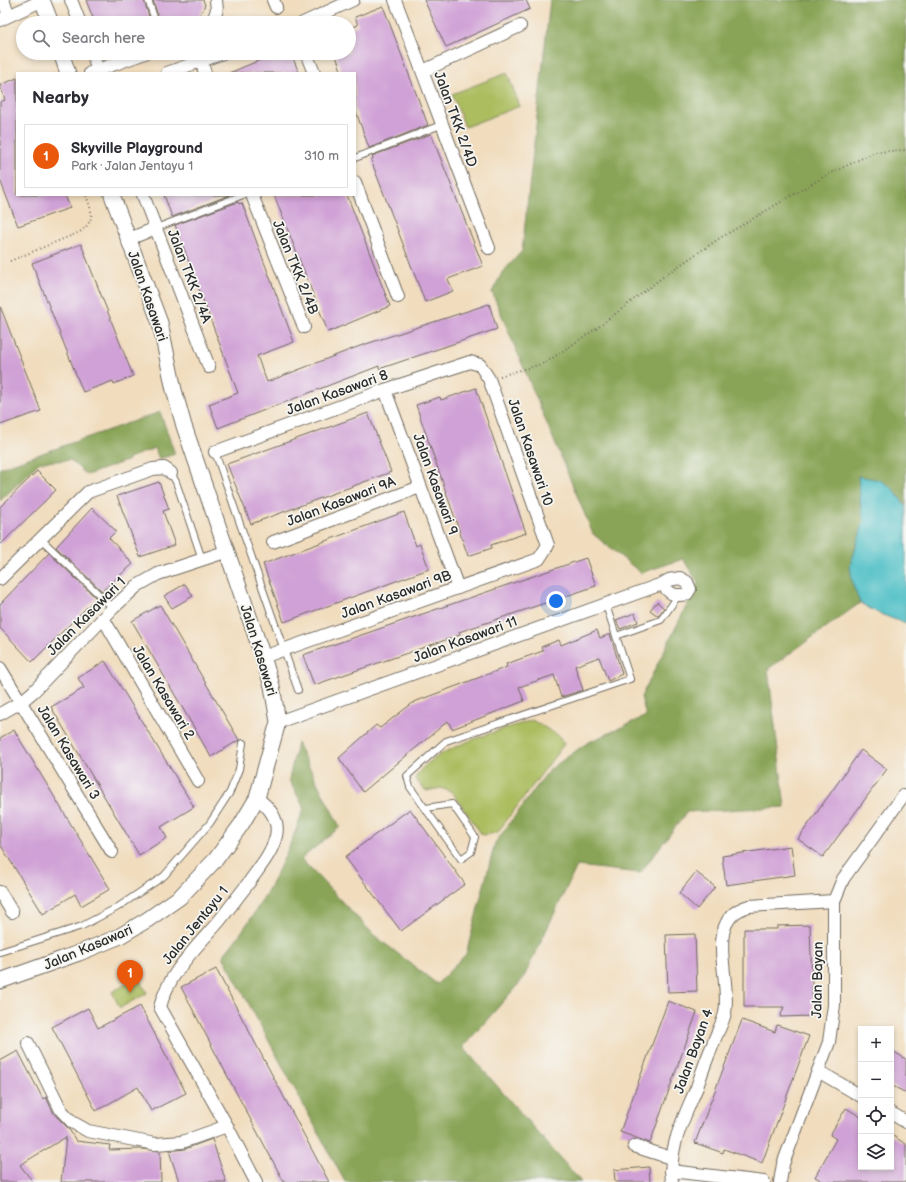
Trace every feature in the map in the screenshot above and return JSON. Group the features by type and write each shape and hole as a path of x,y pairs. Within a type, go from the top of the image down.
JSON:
{"street":[{"path":"2,0 5,18 43,0 49,16"},
{"path":"71,0 77,16"},
{"path":"215,16 217,10 216,0"},
{"path":"318,16 353,0"},
{"name":"Jalan TKK 2/4D","path":"395,0 423,71 441,125 489,248"},
{"path":"423,71 520,26"},
{"path":"63,60 68,72"},
{"path":"93,60 94,71 125,60"},
{"path":"309,60 314,72"},
{"path":"170,72 201,61 205,72"},
{"path":"356,185 398,297"},
{"name":"Jalan Kasawari","path":"0,981 80,953 118,937 147,920 180,897 216,858 241,825 257,798 278,722 272,686 263,657 184,426 174,390 160,323 112,196"},
{"name":"Jalan TKK 2/4A","path":"143,196 208,367"},
{"name":"Jalan TKK 2/4B","path":"252,196 304,327"},
{"path":"129,239 156,228"},
{"name":"Jalan Kasawari 10","path":"470,362 480,365 489,379 548,545 539,559"},
{"name":"Jalan Kasawari 8","path":"215,452 385,390 470,362"},
{"name":"Jalan Kasawari 9","path":"385,390 458,588"},
{"path":"0,579 88,492 153,469 164,468 172,473"},
{"name":"Jalan Kasawari 9A","path":"273,542 420,487"},
{"name":"Jalan Kasawari 1","path":"0,714 22,702 103,618 137,586 158,574 228,551"},
{"name":"Jalan Kasawari 9B","path":"263,657 539,559"},
{"name":"Jalan Kasawari 11","path":"278,722 606,605 669,580 680,578 687,582 690,589 687,594 678,596"},
{"path":"662,584 670,594 678,596"},
{"name":"Jalan Kasawari 2","path":"103,618 198,781"},
{"name":"Jalan Kasawari 3","path":"0,668 112,852"},
{"name":"Jalan Bayan","path":"780,1182 783,1164 829,1042 832,1024 834,901 843,879 904,794"},
{"name":"Jalan Jentayu 1","path":"256,1182 227,1126 160,1007 163,995 177,970 224,915 264,862 273,843 276,836 276,825 271,809 257,798"},
{"path":"0,892 12,912"},
{"name":"Jalan Bayan 4","path":"671,1176 671,1158 675,1140 725,1013 726,980 722,930 727,919 738,909 749,906 834,901"},
{"path":"28,1043 61,1110 72,1122 88,1131 156,1144 182,1142 227,1126"},
{"path":"818,1071 858,1094"},
{"path":"894,1115 906,1122"},
{"path":"634,1146 671,1158"},
{"path":"671,1176 764,1182"}],"lane":[{"path":"148,0 154,16"},
{"path":"356,158 441,125"},
{"path":"156,228 240,196"},
{"path":"215,452 298,690"},
{"path":"172,473 202,559"},
{"path":"41,539 113,608"},
{"path":"616,636 661,620 678,596"},
{"path":"426,808 452,804 474,836 471,852 461,859 410,787 407,776 446,741 630,679 606,605"},
{"path":"0,952 82,926 118,907 164,876 210,823 230,792 239,769 243,743"}],"path":[{"path":"489,379 545,363 597,328 668,273 720,238 826,176 875,152 906,150"},
{"path":"10,261 80,232 88,226 92,219 92,211 86,196"}],"green space":[{"path":"550,0 906,0 906,506 892,488 880,480 858,476 864,521 850,566 853,585 860,603 768,669 785,807 687,812 640,873 577,866 523,979 463,1047 581,1182 345,1182 223,956 249,922 270,886 289,848 304,808 289,780 297,743 340,827 301,859 374,935 437,984 466,954 495,843 549,770 587,743 646,716 641,697 698,583 683,559 641,573 593,534 492,292 502,273 522,251"},
{"path":"507,73 520,106 465,127 452,94"},
{"path":"160,412 175,454 159,459 155,448 129,458 129,460 87,475 70,460 40,462 0,501 0,468"},
{"path":"532,720 559,736 564,744 497,833 482,835 452,792 441,788 426,791 415,779 422,768 449,750 485,735"},
{"path":"139,977 147,993 120,1008 112,992"}],"water":[{"path":"858,476 880,480 892,488 906,506 906,624 878,613 860,603 853,585 850,566 864,521"}],"building":[{"path":"86,0 144,0 149,16 92,16"},
{"path":"153,0 203,0 205,5 199,16 158,16"},
{"path":"424,0 526,0 530,9 446,47"},
{"path":"383,6 428,125 369,148 356,112 356,72 342,72 337,60 356,60 356,26 358,25 356,17"},
{"path":"260,60 294,60 299,72 231,72"},
{"path":"16,78 16,196 65,196 70,208 18,226 0,180 0,102 5,100 0,85"},
{"path":"431,134 483,266 448,279 453,291 425,302 371,160 373,159 372,156"},
{"path":"164,196 227,196 172,217"},
{"path":"274,196 347,196 390,306 328,332"},
{"path":"238,202 239,204 242,203 294,342 257,356 267,382 360,346 489,304 497,329 379,369 379,366 218,428 209,404 238,393 175,225"},
{"path":"81,244 133,376 114,384 113,381 83,392 32,263"},
{"path":"0,306 41,411 0,425"},
{"path":"476,388 526,533 491,545 492,548 468,556 416,405 440,397 441,400"},
{"path":"368,413 391,472 251,524 227,464"},
{"path":"37,471 56,490 0,545 0,507"},
{"path":"159,482 169,509 163,511 175,545 140,557 117,496"},
{"path":"92,508 116,531 109,538 133,564 102,591 56,547"},
{"path":"404,512 416,546 420,544 429,569 284,622 263,564"},
{"path":"49,553 96,598 32,662 0,628 0,604"},
{"path":"586,558 596,586 459,632 460,635 314,685 303,655"},
{"path":"185,584 193,596 172,608 164,596"},
{"path":"657,602 664,608 658,616 650,610"},
{"path":"160,605 239,740 211,757 132,621"},
{"path":"635,613 638,622 620,629 616,620"},
{"path":"597,630 600,638 610,634 622,674 608,681 599,657 575,666 583,690 561,697 554,675 519,687 524,701 452,729 448,721 363,792 339,758 376,725 380,728 414,702 507,667 506,664 543,651 541,647 559,640 561,645"},
{"path":"105,661 194,807 161,827 167,838 139,855 51,707 84,688 78,678"},
{"path":"14,730 110,889 81,906 75,894 43,914 0,844 0,738"},
{"path":"861,750 887,769 823,857 798,839"},
{"path":"410,809 465,884 401,931 345,857"},
{"path":"791,846 795,875 726,885 722,856"},
{"path":"696,872 715,887 697,909 679,893"},
{"path":"810,925 813,1016 780,1017 784,1007 744,1007 744,929 777,929 777,926"},
{"path":"695,934 697,991 668,992 666,935"},
{"path":"216,969 329,1182 284,1182 229,1079 181,987"},
{"path":"668,1001 697,1012 650,1143 620,1132"},
{"path":"140,1006 186,1093 151,1111 138,1087 96,1111 52,1027 88,1008 98,1028"},
{"path":"742,1020 775,1032 777,1025 809,1036 762,1163 724,1149 723,1153 695,1143"},
{"path":"18,1051 43,1099 46,1097 54,1114 69,1129 76,1141 110,1145 109,1150 142,1149 160,1151 161,1182 61,1182 66,1137 20,1165 33,1182 0,1182 0,1061"},
{"path":"894,1052 906,1059 906,1093 894,1087"},
{"path":"846,1108 858,1115 858,1170 894,1170 894,1137 906,1144 906,1182 824,1182 815,1177 836,1139 830,1135"},
{"path":"212,1139 226,1182 179,1182 169,1151 185,1149"},
{"path":"649,1167 650,1182 615,1182 614,1170"}],"place":[{"name":"Skyville Playground","path":"130,993"}]}
